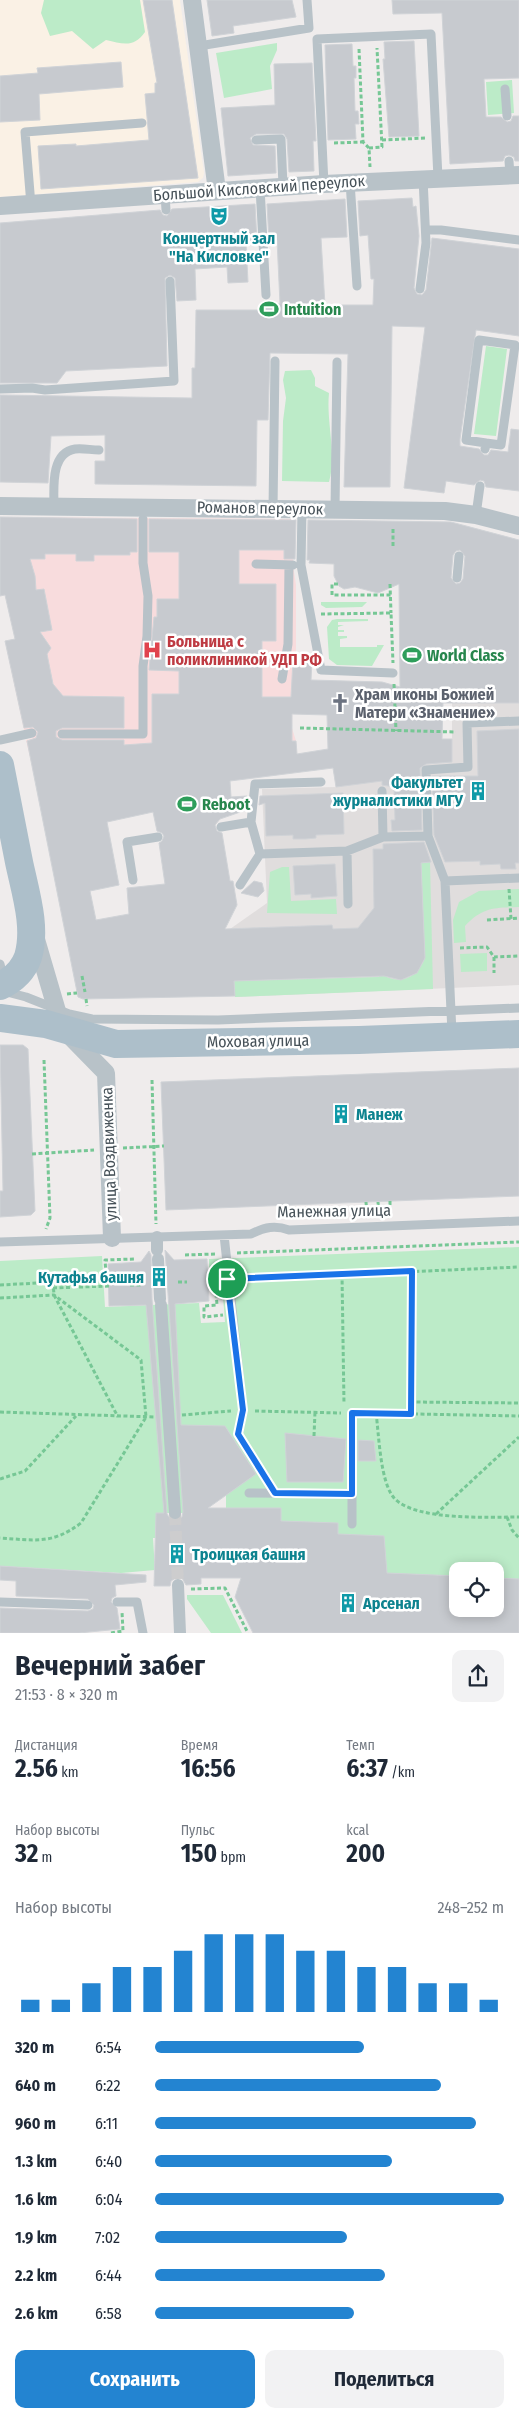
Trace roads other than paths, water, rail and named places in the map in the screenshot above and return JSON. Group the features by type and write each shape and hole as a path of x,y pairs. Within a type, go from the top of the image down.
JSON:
{"main road":[{"name":"улица Воздвиженка","path":"0,765 29,912 31,939 28,956 22,969 1,981"},
{"name":"Моховая улица","path":"0,1018 46,1024 58,1018 116,1044 451,1024 519,1034"}],"street":[{"path":"192,0 217,191"},
{"name":"Большой Кисловский переулок","path":"0,206 165,202 217,191 430,178 513,170"},
{"name":"Романов переулок","path":"0,506 335,510 465,516 519,526"},
{"name":"улица Воздвиженка","path":"29,912 58,1018 106,1073 112,1238"},
{"path":"157,1249 175,1513"},
{"path":"178,1585 180,1633"}],"lane":[{"path":"198,46 309,28 307,0"},
{"path":"324,184 317,39 431,34 435,138 420,289"},
{"path":"505,89 506,116"},
{"path":"31,205 25,132 142,123"},
{"path":"256,140 281,139 283,186"},
{"path":"350,182 357,286"},
{"path":"260,188 266,295"},
{"path":"426,230 441,230 519,240"},
{"path":"0,388 45,390 174,381 170,281"},
{"path":"479,340 515,345 501,445 486,446 466,440 479,340"},
{"path":"273,509 275,361"},
{"path":"335,510 337,362"},
{"path":"54,507 54,476 64,454 74,449 99,450"},
{"path":"465,516 480,486"},
{"path":"302,509 301,565 321,670 393,673"},
{"path":"62,734 143,734 143,666 147,636 148,596 144,563 143,518"},
{"path":"458,578 459,556"},
{"path":"256,564 301,565"},
{"path":"282,679 288,644 288,565"},
{"path":"519,721 466,723 468,767 426,770 428,836 445,881 451,1024 519,1008"},
{"path":"0,740 32,733"},
{"path":"240,884 260,854 251,822 255,784 321,782"},
{"path":"382,791 383,837"},
{"path":"221,827 251,822"},
{"path":"260,854 347,851 383,837 428,836"},
{"path":"133,880 127,842 158,837"},
{"path":"347,851 348,904"},
{"path":"445,881 519,878"},
{"path":"1,981 58,1018"},
{"name":"Манежная улица","path":"0,1242 112,1238 157,1249 224,1235 251,1234 264,1227 278,1226 290,1230 519,1221"},
{"path":"224,1235 227,1279 243,1410 238,1434 275,1493"},
{"path":"352,1413 352,1524"},
{"path":"249,1493 352,1494"},
{"path":"0,1602 88,1605"},
{"path":"119,1602 137,1602 143,1633"}],"tunnel":[{"path":"175,1513 178,1585"}],"place":[{"name":"Концертный зал \"На Кисловке\"","path":"219,216"},
{"name":"Intuition","path":"269,309"},
{"name":"Больница с поликлиникой УДП РФ","path":"152,650"},
{"name":"World Class","path":"412,655"},
{"name":"Храм иконы Божией Матери «Знамение»","path":"340,703"},
{"name":"Факультет журналистики МГУ","path":"478,791"},
{"name":"Reboot","path":"187,804"},
{"name":"Манеж","path":"341,1114"},
{"name":"Кутафья башня","path":"159,1277"},
{"name":"Троицкая башня","path":"177,1554"},
{"name":"Арсенал","path":"348,1603"}]}
